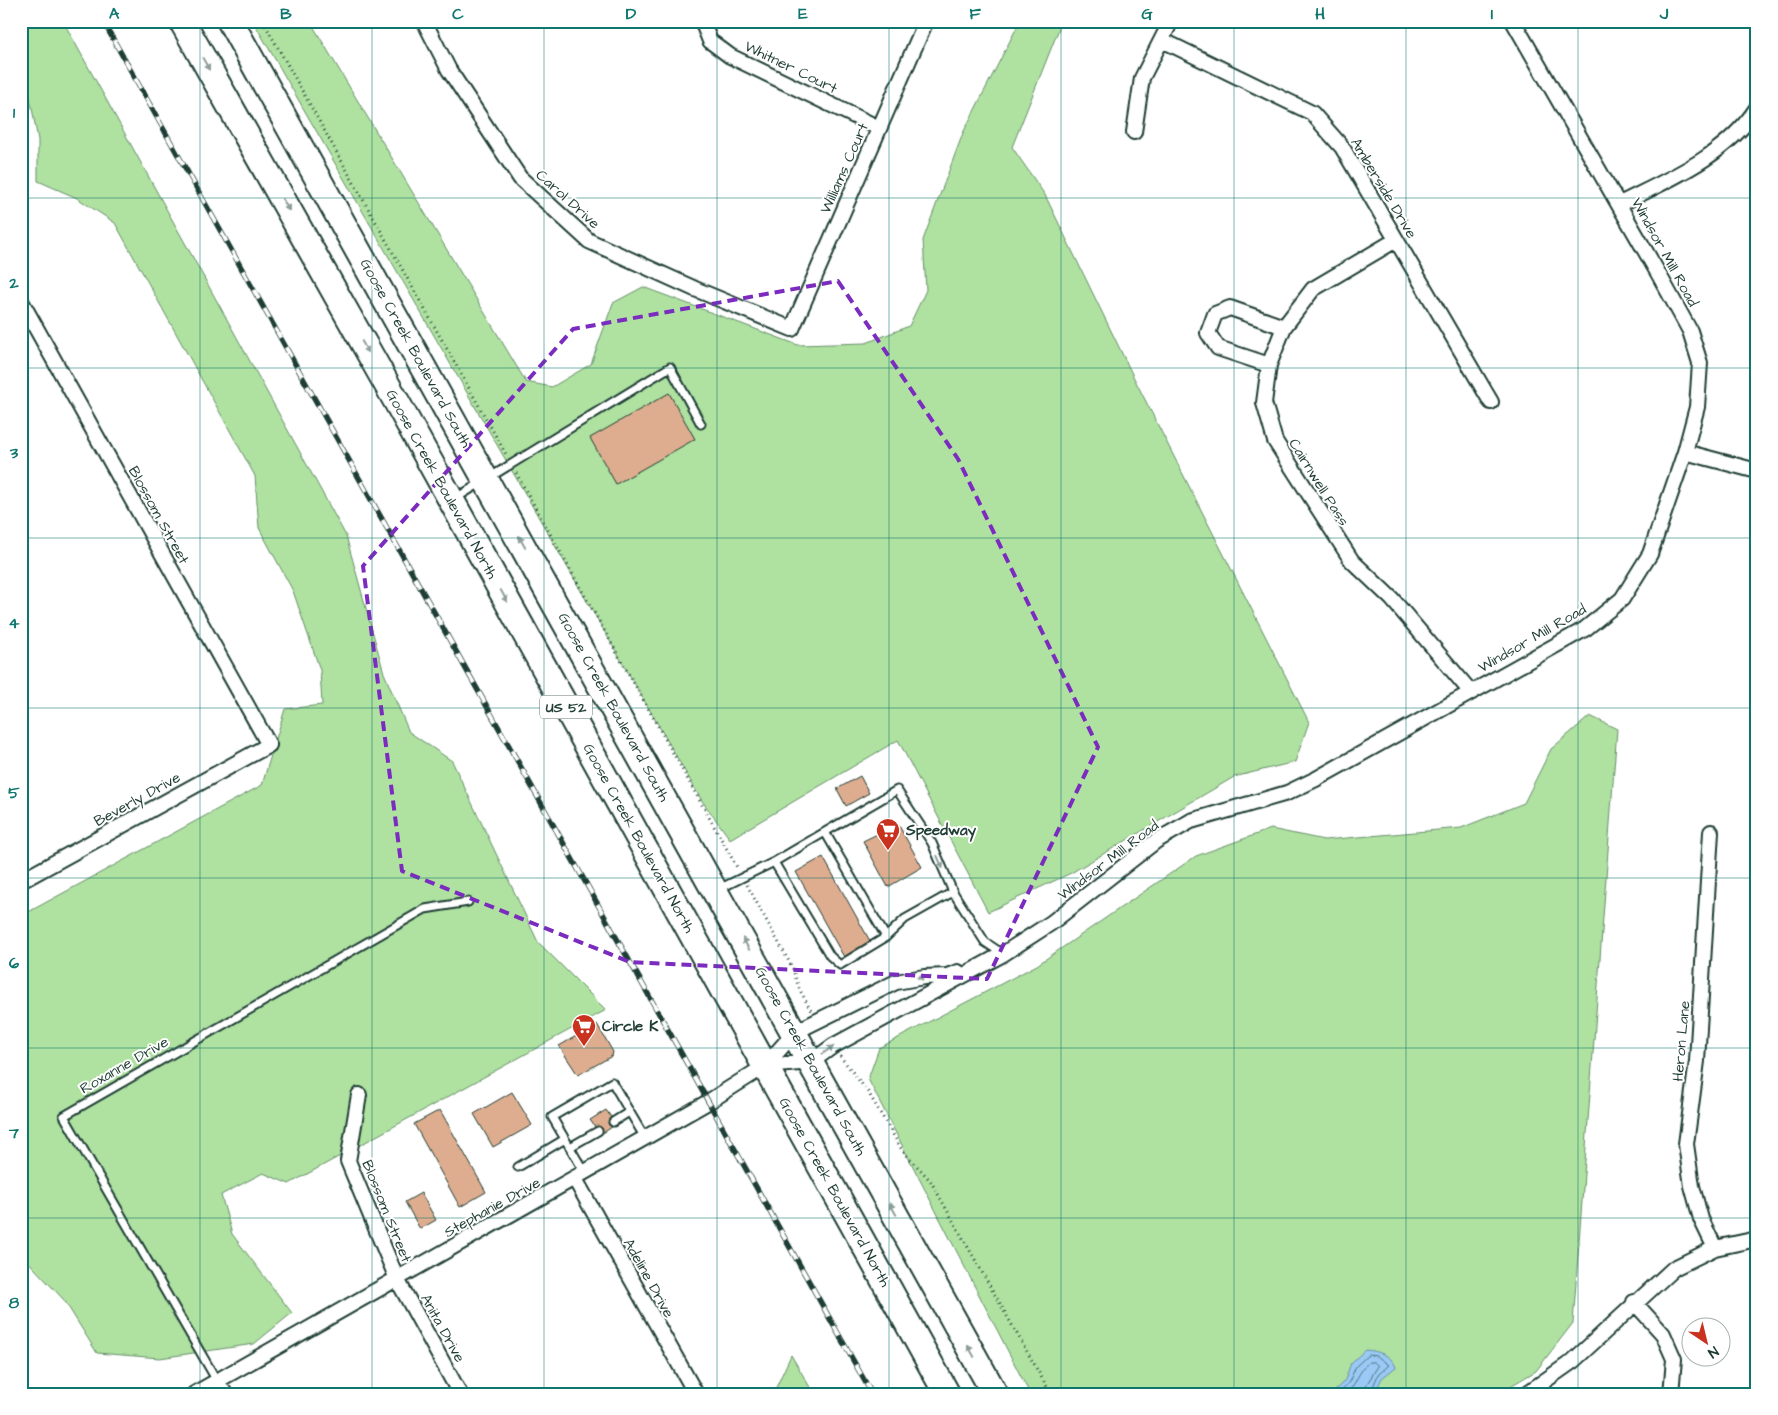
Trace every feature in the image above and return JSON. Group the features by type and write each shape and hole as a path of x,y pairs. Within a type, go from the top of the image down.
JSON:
{"highway":[{"name":"Goose Creek Boulevard North","path":"182,21 947,1394"},
{"name":"Goose Creek Boulevard South","path":"230,21 995,1394"}],"street":[{"name":"Carol Drive","path":"424,21 449,70 520,178 589,241 695,289 792,329"},
{"name":"Whitner Court","path":"702,21 710,41 730,56 879,128"},
{"name":"Williams Court","path":"792,329 926,21"},
{"path":"1134,132 1142,78 1171,21"},
{"name":"Windsor Mill Road","path":"811,1062 833,1046 1003,954 1051,923 1156,841 1191,821 1287,793 1585,629 1622,599 1650,554 1685,452 1697,407 1700,363 1690,332 1620,204 1513,21"},
{"name":"Amberside Drive","path":"1162,40 1312,113 1342,147 1491,402"},
{"path":"1620,204 1699,163 1746,125 1757,108"},
{"name":"Cairnwell Pass","path":"1396,240 1313,289 1284,327 1269,365 1264,403 1275,441 1352,561 1392,599 1470,691"},
{"name":"Blossom Street","path":"21,301 269,745"},
{"path":"1269,365 1218,348 1208,333 1215,314 1230,308 1284,327"},
{"path":"1685,452 1757,471"},
{"name":"Beverly Drive","path":"21,881 269,745"},
{"name":"Heron Lane","path":"1711,832 1697,1061 1686,1144 1697,1202 1715,1248"},
{"name":"Windsor Mill Road","path":"795,1032 896,982 924,976 947,976 1003,954"},
{"name":"Stephanie Drive","path":"194,1394 580,1176 765,1066 795,1032"},
{"path":"765,1066 811,1062"},
{"name":"Blossom Street","path":"359,1095 348,1162 397,1279"},
{"name":"Adeline Drive","path":"580,1176 696,1394"},
{"path":"1526,1394 1574,1361 1634,1302 1674,1268 1715,1248 1757,1239"},
{"name":"Anita Drive","path":"397,1279 460,1394"},
{"path":"1634,1302 1663,1334 1674,1359 1671,1394"},
{"path":"217,1380 225,1394"}],"lane":[{"path":"451,501 512,466 670,368 701,424"},
{"path":"716,891 774,862 897,790 932,843 953,892 985,942 1003,954"},
{"path":"825,832 886,936"},
{"path":"774,862 830,956 840,965 886,936 905,919 953,892"},
{"name":"Roxanne Drive","path":"217,1380 64,1116 425,909 468,902"},
{"path":"580,1176 566,1138 552,1117 612,1082 645,1138"},
{"path":"613,1122 629,1112"},
{"path":"570,1147 598,1132"},
{"path":"518,1167 566,1138"}],"path":[{"path":"263,21 792,967 799,988 818,1021"},
{"path":"833,1046 868,1092 902,1150 930,1180 1051,1394"}],"highlighted area":[{"path":"838,281 958,459 1098,747 987,979 630,962 402,871 363,566 573,329"}],"green space":[{"path":"21,21 63,21 346,536 384,673 409,732 452,761 538,942 606,1010 289,1184 263,1173 221,1195 232,1234 292,1313 254,1344 160,1358 97,1353 64,1300 21,1254 21,916 262,785 285,709 322,705 320,670 293,591 259,528 255,476 115,223 77,198 38,181 38,140 21,50"},
{"path":"253,21 310,21 526,382 552,387 591,364 613,303 643,287 798,345 866,343 909,326 926,290 923,240 963,133 1020,21 1062,21 1012,147 1045,195 1134,378 1309,722 1295,762 1234,777 1071,873 988,912 898,740 730,839 702,801"},
{"path":"1590,716 1617,729 1573,1323 1536,1371 1497,1394 1030,1394 868,1079 879,1048 1037,965 1196,856 1271,829 1324,840 1461,828 1524,803 1551,749"},
{"path":"791,1355 814,1394 773,1394"}],"water":[{"path":"1365,1350 1379,1352 1387,1356 1396,1367 1382,1378 1374,1394 1332,1394 1345,1380 1351,1363"}],"building":[{"path":"669,393 695,439 616,484 590,438"},
{"path":"860,776 869,793 846,806 837,789"},
{"path":"898,824 922,867 888,887 863,841"},
{"path":"823,857 870,941 844,957 796,872"},
{"path":"597,1024 613,1052 612,1056 578,1075 559,1046"},
{"path":"512,1092 532,1125 493,1147 474,1114"},
{"path":"440,1110 486,1192 460,1207 414,1124"},
{"path":"606,1110 611,1117 608,1124 612,1127 603,1133 602,1128 595,1127 590,1120"},
{"path":"421,1193 436,1220 420,1229 405,1202"}],"railway":[{"path":"103,21 872,1394"}],"place":[{"name":"Speedway","path":"888,851"},
{"name":"Circle K","path":"584,1047"}]}
